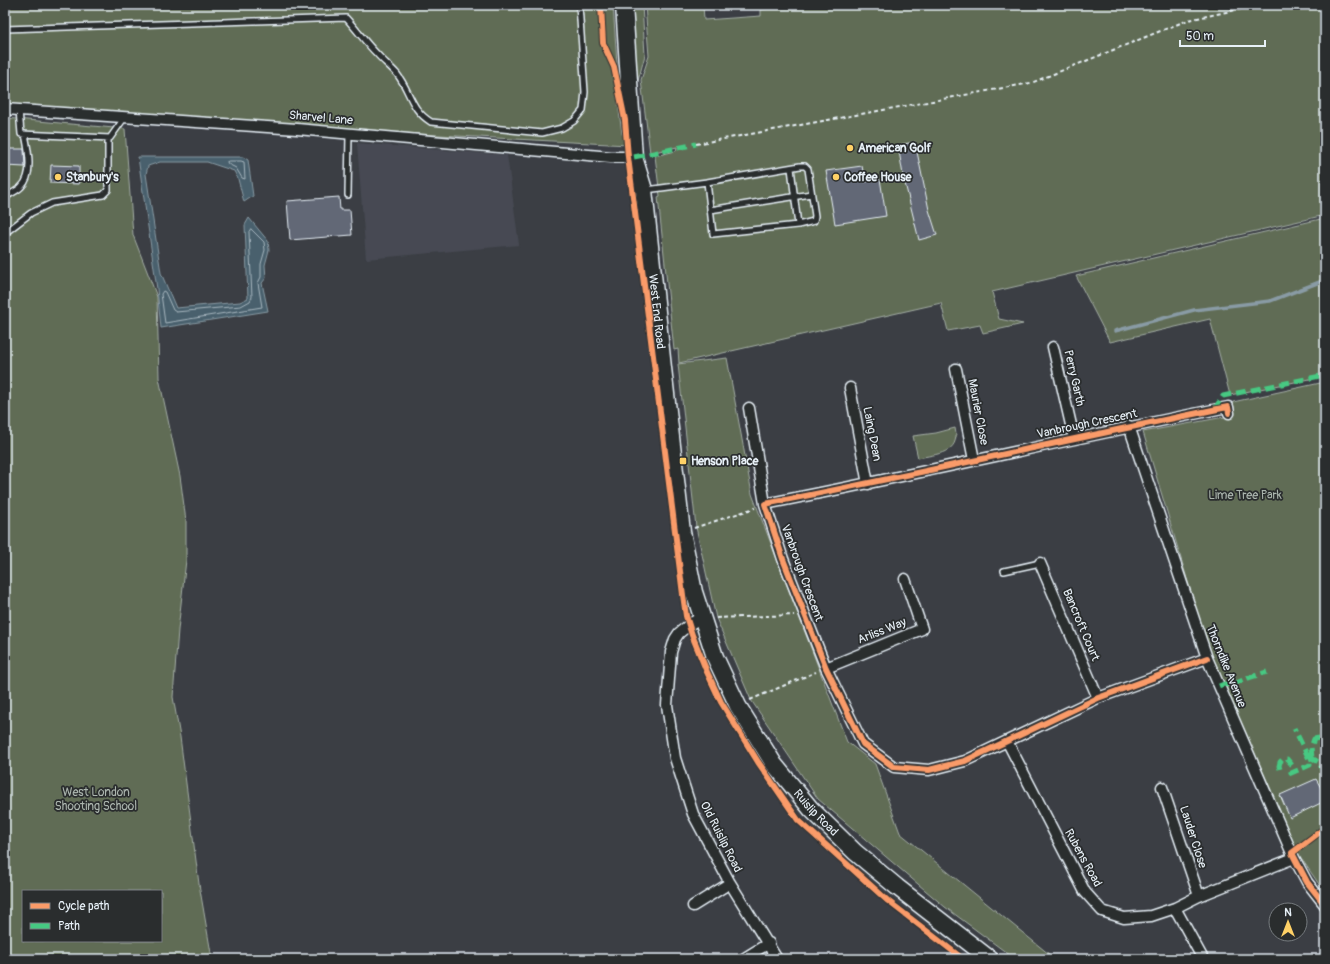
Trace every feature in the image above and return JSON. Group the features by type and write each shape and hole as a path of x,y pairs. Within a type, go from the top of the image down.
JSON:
{"main road":[{"name":"West End Road","path":"624,5 634,157 644,190 682,532 694,592 708,618"},
{"name":"Ruislip Road","path":"708,618 715,657 742,712 774,764 811,809 855,852 897,887 990,959"}],"street":[{"name":"Sharvel Lane","path":"5,109 126,116 349,134 599,157 634,157"},
{"name":"Perry Garth","path":"1053,347 1074,438"},
{"name":"Maurier Close","path":"956,369 974,460"},
{"name":"Laing Dean","path":"850,388 868,484"},
{"name":"Vanbrough Crescent","path":"1207,658 1098,698 965,760 929,770 894,767 863,744 826,668 783,559 765,504 868,484 1129,426 1228,407 1229,413"},
{"path":"749,408 765,504"},
{"name":"Thorndike Avenue","path":"1129,426 1207,658 1293,856 1307,882 1325,905"},
{"name":"Bancroft Court","path":"1040,563 1098,698"},
{"name":"Arliss Way","path":"826,668 922,628 905,579"},
{"name":"Old Ruislip Road","path":"708,618 689,625 675,638 673,645 667,705 675,758 693,814 730,882 777,959"},
{"name":"Rubens Road","path":"1007,740 1085,892 1102,911 1124,918 1151,916 1175,908 1199,896 1293,856"},
{"name":"Lauder Close","path":"1162,787 1199,896"},
{"path":"693,906 730,882"},
{"path":"1175,908 1203,959"},
{"path":"743,959 768,943"}],"lane":[{"path":"5,29 346,18 376,54 396,73 403,83 412,104 422,116 431,122 542,133 562,128 574,121 583,110 585,92 579,5"},
{"path":"19,110 21,134 110,138 126,116"},
{"path":"5,197 22,186 28,173 29,152 25,134"},
{"path":"348,195 349,134"},
{"path":"5,233 31,213 52,203 103,195 108,190 108,138"},
{"path":"644,190 707,182 805,166 808,169 815,216 814,220 798,225 713,234 707,182"},
{"path":"790,168 798,225"},
{"path":"710,210 812,194"},
{"path":"1004,570 1040,563"}],"path":[{"path":"696,144 1031,83 1188,20 1260,5"},
{"path":"693,528 765,504"},
{"path":"708,618 805,614"},
{"path":"749,701 826,668"},
{"path":"1293,856 1325,828"}],"shaded area":[{"path":"357,143 507,155 519,245 366,259"}],"green space":[{"path":"5,5 613,5 617,64 625,138 623,134 615,61 612,58 622,134 628,145 231,124 5,108"},
{"path":"630,5 642,5 645,55 638,81 635,81"},
{"path":"645,5 703,5 704,20 761,16 761,10 782,5 1325,5 1325,215 992,292 999,319 1023,324 983,333 980,325 948,331 941,303 679,363 678,349 674,350 655,156 676,151 677,147 650,153 641,80 649,56"},
{"name":"West London Shooting School","path":"5,118 125,129 133,235 157,297 159,378 180,476 186,521 186,560 178,630 173,697 180,737 199,884 212,959 5,959"},
{"path":"1325,218 1325,376 1230,395 1210,319 1110,342 1076,276"},
{"path":"727,358 752,494 847,742 875,764 900,833 1055,959 1015,959 945,907 818,799 751,700 716,618 696,527 678,364"},
{"name":"Lime Tree Park","path":"1325,382 1325,893 1299,855 1206,642 1143,432 1235,415 1233,402"},
{"path":"955,428 956,437 951,448 939,454 918,458 913,436 936,433"}],"water":[{"path":"138,157 243,157 248,160 253,196 244,202 238,179 234,171 207,162 160,162 148,166 146,174 161,273 176,308 240,302 248,298 245,225 249,218 268,241 269,250 265,265 266,278 262,283 268,311 161,328 157,289"}],"building":[{"path":"915,142 929,210 937,235 919,240 903,175 898,145"},
{"path":"5,149 24,149 25,167 5,166"},
{"path":"51,165 79,166 79,184 50,183"},
{"path":"862,166 865,182 880,179 886,216 835,224 826,171"},
{"path":"339,197 340,210 350,210 352,235 290,240 287,201"},
{"path":"1316,779 1325,795 1325,801 1290,818 1280,795"}],"waterway":[{"path":"1115,331 1194,310 1270,301 1325,280"}],"marked path":[{"path":"634,157 696,144"},
{"path":"1214,410 1223,396 1325,375"},
{"path":"1219,686 1224,684 1231,685 1267,672"},
{"path":"1289,774 1310,765 1310,761 1294,728"},
{"path":"1312,758 1311,747 1314,739 1325,737"},
{"path":"1309,759 1312,758 1320,763 1325,778"},
{"path":"1280,769 1280,762 1283,759 1287,759 1292,765"}],"cycle path":[{"path":"601,5 603,43 614,67 625,120 628,157 683,595 686,616 692,635 721,702 758,762 798,820 888,901 963,959"},
{"path":"1207,658 1098,698 965,761 929,770 894,767 863,744 826,668 783,559 765,504 881,481 1228,407 1229,413"},
{"path":"1325,828 1292,853 1307,882 1325,905"}],"place":[{"name":"American Golf","path":"850,148"},
{"name":"Stanbury's","path":"58,177"},
{"name":"Coffee House","path":"836,177"},
{"name":"Henson Place","path":"683,461"}]}
